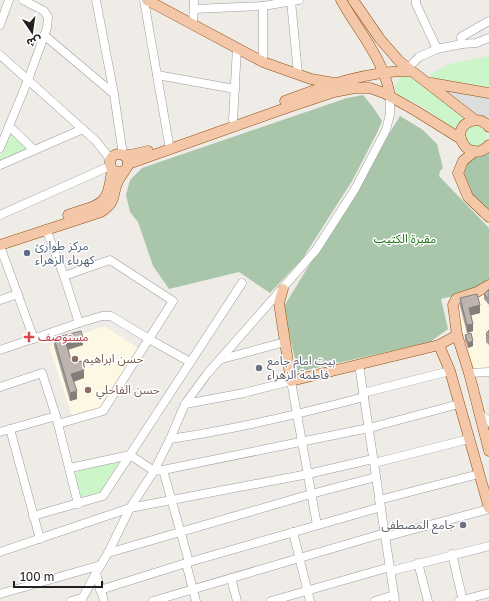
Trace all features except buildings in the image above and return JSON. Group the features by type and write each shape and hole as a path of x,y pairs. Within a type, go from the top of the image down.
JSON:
{"main road":[{"path":"145,0 263,62 318,81 336,83"},
{"path":"341,0 370,45 384,72 390,96"},
{"path":"353,0 380,39 406,70 432,83 489,93"},
{"path":"0,238 98,205 109,191 111,165 117,154 123,155 140,153 169,144 336,83 384,72 406,70"},
{"path":"388,85 392,77 406,70"},
{"path":"422,78 475,120 488,124"},
{"path":"111,165 118,172 126,167 286,108 345,89 370,88 384,93 416,111 461,139 466,147 475,151"},
{"path":"461,139 460,134 465,124 475,120"},
{"path":"488,148 475,151 463,161 458,173 468,197 489,217"},
{"path":"0,245 101,212 110,205 115,195 117,182 126,167 127,159 123,155"},
{"path":"489,285 478,292 456,299 453,305 457,335 469,373 489,451"},
{"path":"283,289 279,304 292,381 439,345 457,335"},
{"path":"439,345 450,371 489,509"}],"street":[{"path":"0,25 9,0"},
{"path":"0,148 28,80 47,28 48,17 44,11 39,7 23,0"},
{"path":"96,0 114,94 123,155"},
{"path":"145,0 169,144"},
{"path":"193,25 194,0"},
{"path":"194,9 263,6 291,1 298,74"},
{"path":"415,1 437,49"},
{"path":"263,6 263,62"},
{"path":"462,44 461,37 489,21"},
{"path":"44,35 114,94"},
{"path":"406,70 419,58 437,49 476,43 489,38"},
{"path":"233,120 237,48"},
{"path":"0,55 96,141 111,165 0,215"},
{"path":"157,75 235,89"},
{"path":"71,601 81,599 108,554 130,508 154,471 185,404 207,374 222,359 316,250 355,189 386,130 390,114 390,96"},
{"path":"9,126 34,150"},
{"path":"0,165 83,129"},
{"path":"46,229 64,276 79,323"},
{"path":"0,245 34,338"},
{"path":"0,432 103,411 173,300 110,260 64,276"},
{"path":"34,516 103,496 242,283"},
{"path":"0,300 18,294"},
{"path":"0,350 79,323 102,316 111,316 148,339 190,362"},
{"path":"222,359 285,342"},
{"path":"359,365 395,598 375,601"},
{"path":"170,439 206,434 297,415 450,371"},
{"path":"469,373 489,372"},
{"path":"0,387 42,374 57,420 78,504"},
{"path":"185,404 244,393 292,381 317,525"},
{"path":"70,468 130,455 154,471 163,470 302,443 368,428 459,404"},
{"path":"479,413 489,422"},
{"path":"10,429 40,538"},
{"path":"0,552 130,508 374,461 469,439"},
{"path":"163,470 188,562 196,601"},
{"path":"100,590 188,562 317,525 479,474"},
{"path":"108,554 311,494 376,477"},
{"path":"153,601 299,557 489,509"},
{"path":"293,532 310,601"},
{"path":"271,601 307,590 390,569 489,546"},
{"path":"452,554 461,601 489,593"},
{"path":"418,563 428,601"},
{"path":"0,594 101,565"},
{"path":"96,573 104,601"},
{"path":"231,578 237,601"}],"shaded area":[{"path":"432,83 489,93 489,123 485,123"},
{"path":"489,290 489,368 472,368 457,307 459,303"},
{"path":"105,326 139,349 101,409 72,416 49,346"}],"green space":[{"path":"489,56 489,87 436,79 429,75 449,64"},
{"path":"401,77 414,79 466,119 460,123 456,130 418,104 400,97 395,90 396,83"},
{"path":"363,95 382,121 378,131 352,181 303,258 270,293 239,272 169,289 153,266 138,222 130,212 126,195 130,180 142,168 347,98"},
{"name":"مقبرة الكتيب","path":"400,116 423,130 437,144 443,168 440,171 439,176 489,228 489,280 470,292 441,299 448,329 430,342 298,372 283,308"},
{"path":"476,125 480,126 486,132 486,140 480,146 476,147 472,146 466,140 465,136 466,132 472,126"},
{"path":"11,131 27,149 0,160 0,157"},
{"path":"489,150 489,217 462,185 463,161"},
{"path":"121,459 100,494 81,498 74,470"}],"place":[{"name":"مركز طوارئ كهرباء الزهراء","path":"27,253"},
{"name":"مستوصف","path":"29,337"},
{"name":"حسن ابراهيم","path":"75,359"},
{"name":"بيت امام جامع فاطمة الزهراء","path":"259,368"},
{"name":"حسن الفاحلي","path":"88,390"},
{"name":"جامع المصطفى","path":"463,525"}]}
